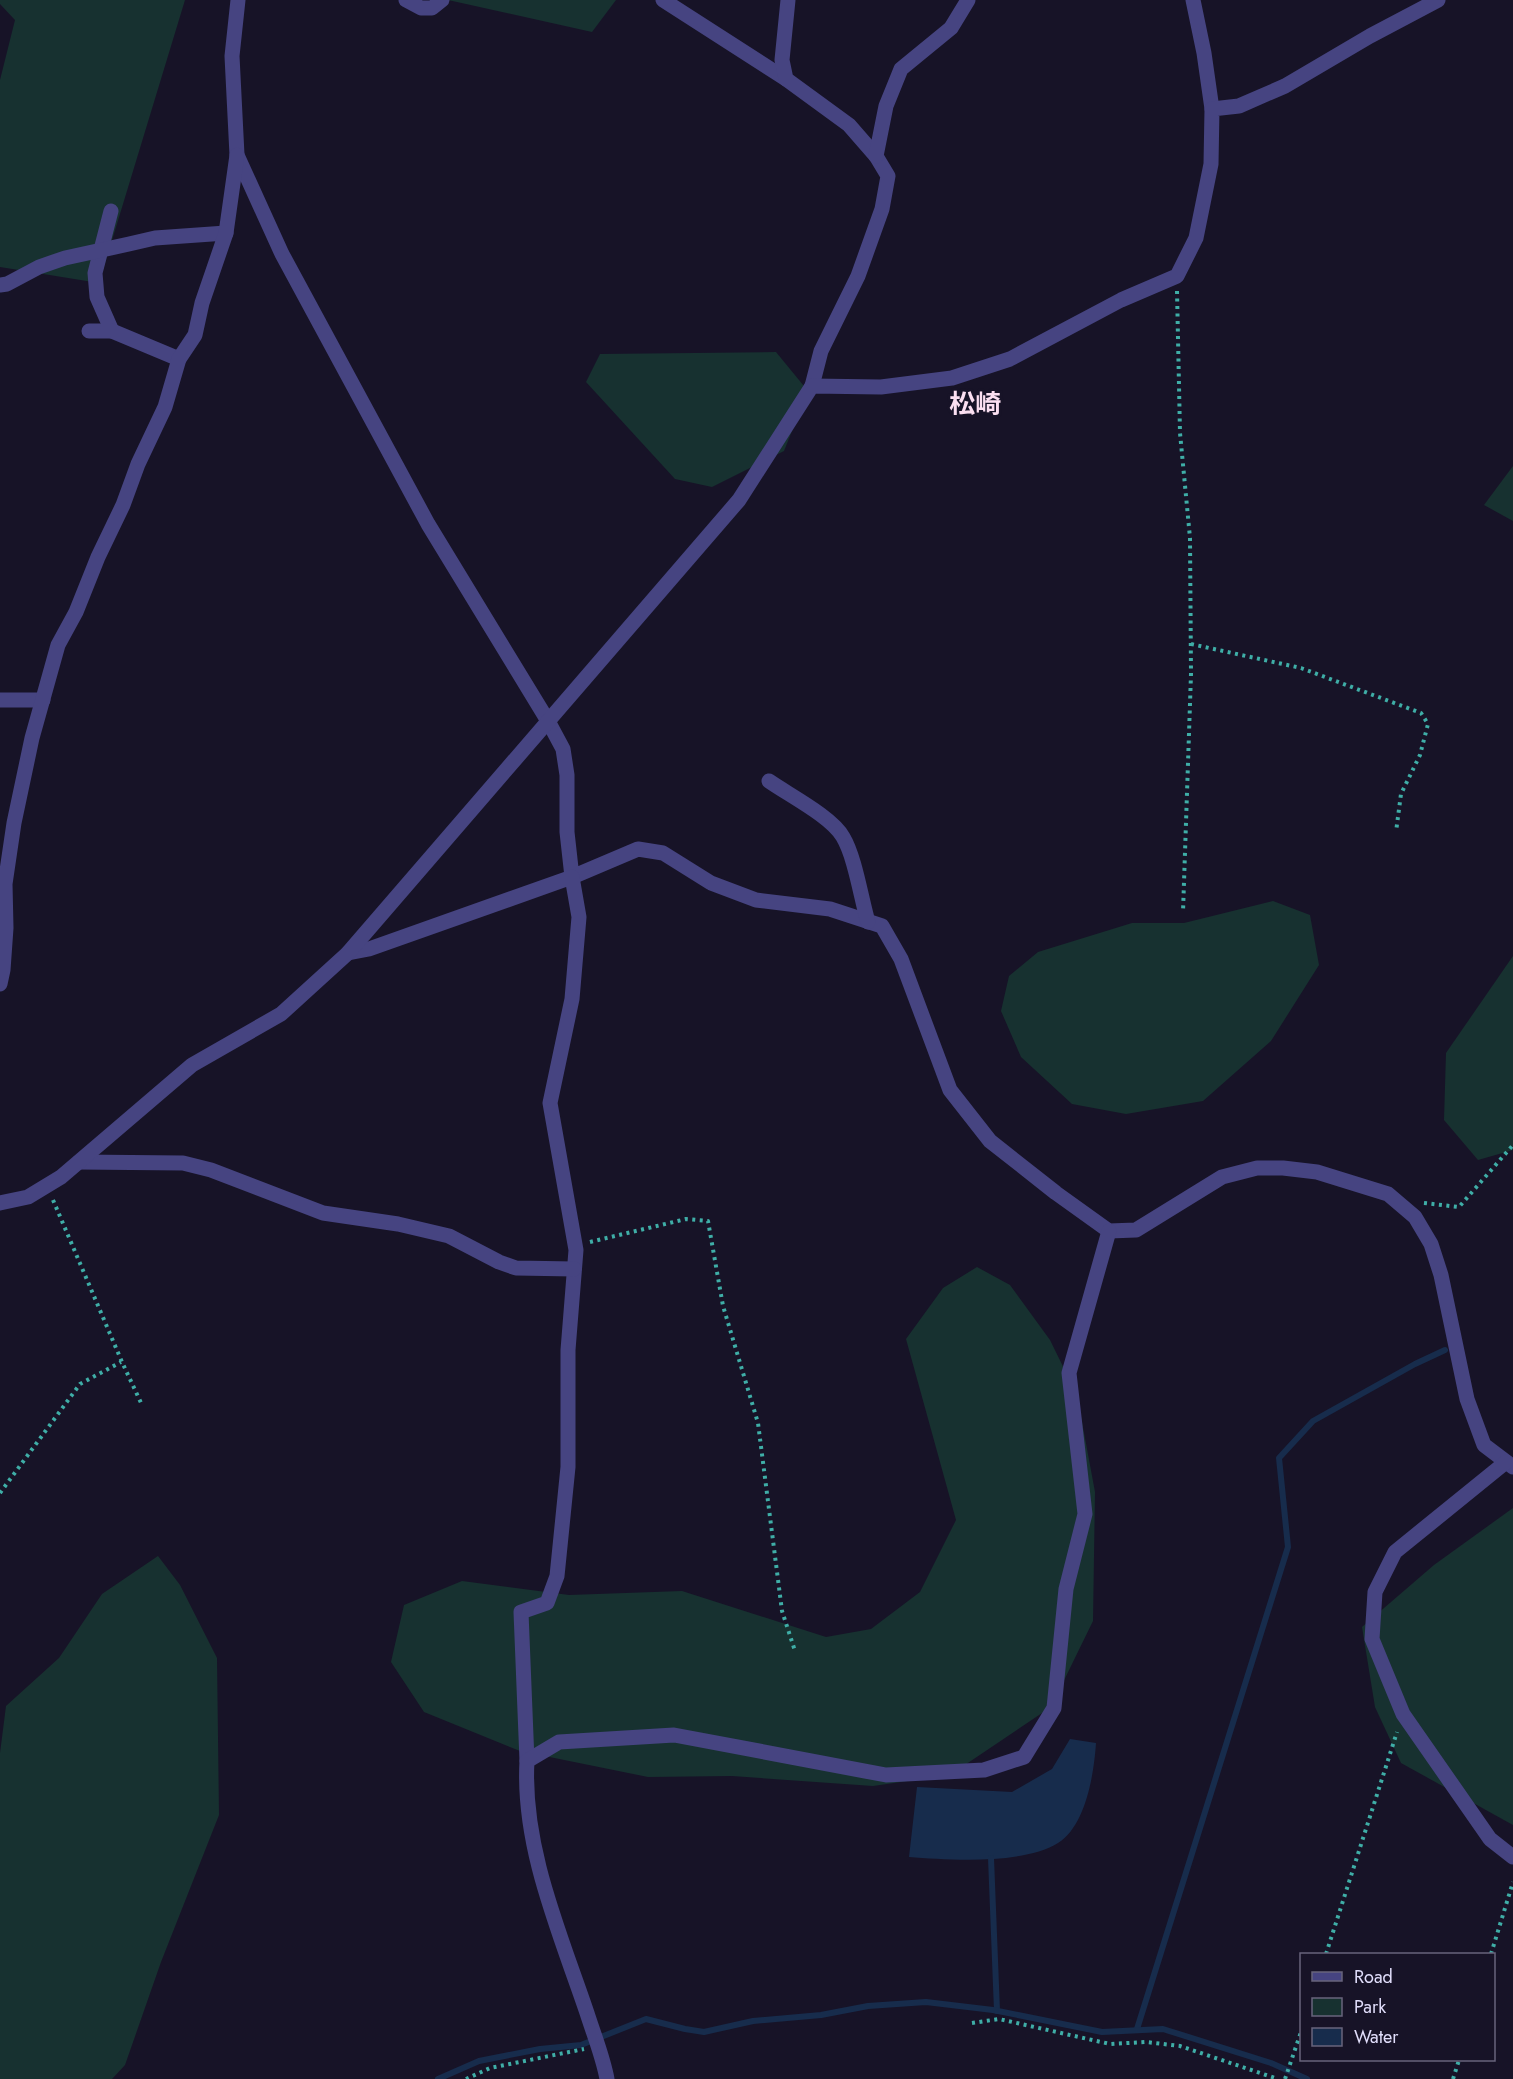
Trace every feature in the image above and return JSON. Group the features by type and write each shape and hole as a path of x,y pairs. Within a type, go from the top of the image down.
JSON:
{"street":[{"path":"0,984 6,928 5,884 14,824 32,738 58,645 76,612 98,557 123,505 138,464 165,407 180,359 195,335 202,303 226,233 237,155 232,56 238,0"},
{"path":"406,0 421,8 432,8 441,0"},
{"path":"0,1203 28,1197 61,1177 192,1065 281,1014 348,953 739,500 812,386 821,351 858,276 882,209 888,176 876,156 849,125 786,79 663,0"},
{"path":"786,79 782,60 788,0"},
{"path":"876,156 886,106 901,69 951,28 968,0"},
{"path":"812,386 881,387 952,378 1010,359 1121,300 1177,276 1196,238 1211,164 1212,109 1193,0"},
{"path":"1212,109 1239,106 1285,86 1370,36 1438,0"},
{"path":"237,155 282,254 428,524 548,721 562,749 567,775 567,832 579,916 572,999 550,1103 575,1245 568,1350 568,1467 557,1576 547,1603 521,1611 526,1774 531,1826 541,1875 607,2079"},
{"path":"111,211 95,273 97,297 112,331"},
{"path":"0,285 8,284 48,264 155,238 226,233"},
{"path":"89,331 112,331 180,359"},
{"path":"0,699 43,700"},
{"path":"769,781 829,821 843,836 851,855 868,922"},
{"path":"348,953 369,949 572,877 638,849 663,853 711,883 756,900 830,909 882,926 901,959 950,1090 990,1141 1109,1231 1137,1230 1197,1191 1222,1178 1257,1168 1317,1172 1388,1194 1415,1217 1431,1244 1441,1275 1467,1399 1484,1445 1510,1464 1395,1552 1375,1592 1372,1639 1403,1714 1490,1839 1513,1857"},
{"path":"78,1162 183,1163 211,1170 323,1212 398,1224 449,1236 499,1262 516,1268 574,1269"},
{"path":"527,1761 559,1742 674,1735 886,1775 984,1770 1024,1756 1054,1708 1066,1589 1085,1514 1069,1373 1109,1231"}],"path":[{"path":"1177,276 1180,433 1190,538 1191,644 1183,912"},
{"path":"1191,644 1301,668 1421,713 1428,724 1420,755 1401,794 1396,832"},
{"path":"1399,1203 1460,1207 1513,1145"},
{"path":"47,1185 142,1405"},
{"path":"575,1245 686,1220 708,1221 723,1306 758,1423 782,1611 795,1651"},
{"path":"0,1493 80,1384 122,1362"},
{"path":"1326,1953 1403,1714"},
{"path":"1491,1953 1513,1882"},
{"path":"972,2023 999,2019 1110,2044 1146,2042 1180,2046 1278,2079"},
{"path":"1286,2079 1300,2035"},
{"path":"466,2079 490,2068 598,2046"},
{"path":"1453,2079 1459,2061"}],"green space":[{"path":"0,0 185,0 99,283 0,267 0,80 15,20 0,4"},
{"path":"448,0 616,0 592,32"},
{"path":"776,352 808,391 784,451 712,487 675,479 586,382 600,354"},
{"path":"1513,466 1513,521 1484,505"},
{"path":"1273,901 1310,915 1319,965 1271,1041 1203,1101 1126,1114 1072,1104 1021,1057 1001,1011 1009,976 1038,952 1132,923 1184,923"},
{"path":"1513,956 1513,1150 1478,1160 1444,1120 1446,1053"},
{"path":"977,1267 1010,1285 1050,1340 1077,1395 1095,1492 1093,1621 1051,1707 950,1775 873,1786 732,1776 648,1777 520,1751 424,1712 391,1662 404,1605 462,1581 569,1595 682,1591 826,1637 871,1629 920,1592 956,1520 906,1339 943,1288"},
{"path":"1513,1508 1513,1825 1401,1763 1375,1707 1362,1627 1434,1565"},
{"path":"158,1556 180,1585 217,1658 219,1815 161,1962 125,2065 112,2079 0,2079 0,1753 6,1706 59,1658 102,1594"}],"water":[{"path":"1070,1739 1096,1743 1095,1755 1082,1812 1068,1835 1058,1843 1043,1850 1006,1858 965,1860 909,1857 917,1787 1012,1792 1052,1769"}],"waterway":[{"path":"1137,2029 1288,1547 1279,1458 1313,1421 1415,1364 1445,1350"},
{"path":"991,1858 997,2011"},
{"path":"438,2079 479,2061 540,2049 581,2045 646,2019 704,2032 753,2021 821,2015 868,2006 926,2002 993,2010 1102,2032 1163,2029 1271,2063 1307,2079"}],"district":[{"name":"松崎","path":"975,404"}]}
